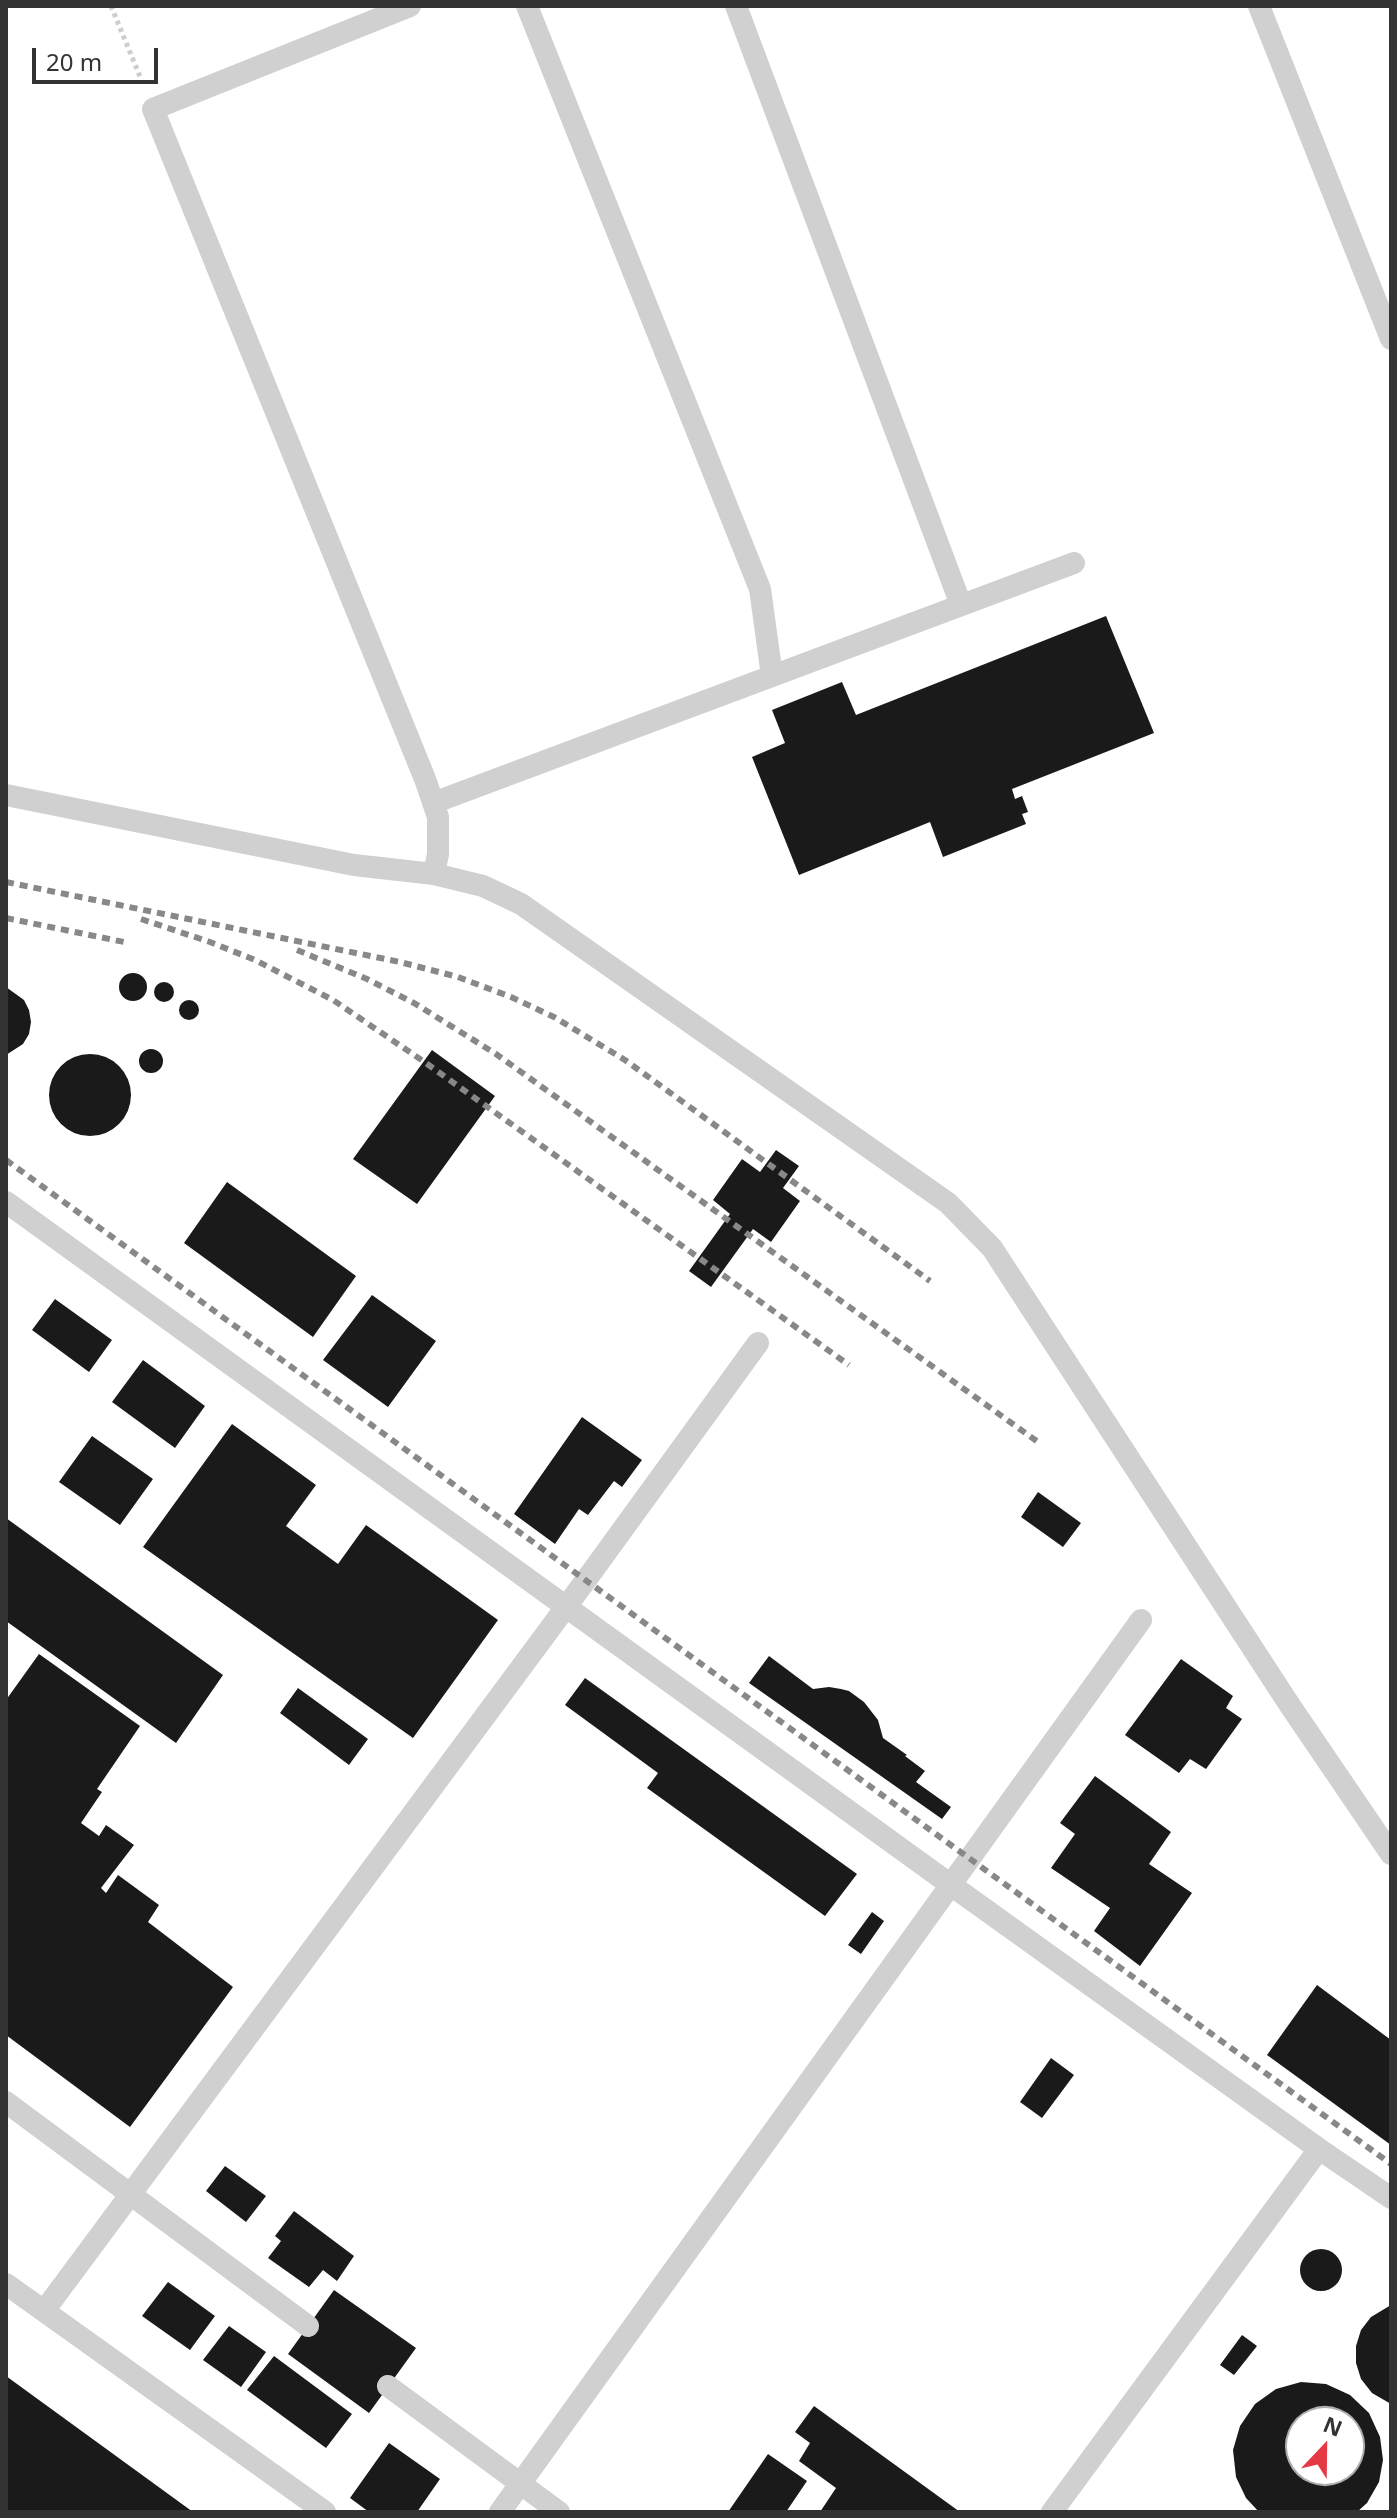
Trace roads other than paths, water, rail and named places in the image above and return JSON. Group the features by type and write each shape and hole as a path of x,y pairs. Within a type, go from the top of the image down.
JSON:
{"lane":[{"path":"410,6 153,109 433,803 438,817 438,854 434,874"},
{"path":"527,6 760,589 772,676"},
{"path":"736,6 961,605"},
{"path":"1259,6 1391,339"},
{"path":"433,803 1074,563"},
{"path":"6,795 354,865 434,874 483,886 521,904 948,1203 992,1248 1289,1704 1391,1854"},
{"path":"6,1202 951,1885 1391,2198"},
{"path":"44,2311 758,1343"},
{"path":"500,2512 1141,1620"},
{"path":"6,2102 308,2326"},
{"path":"1052,2512 1319,2149"},
{"path":"6,2284 325,2512"},
{"path":"388,2386 559,2512"}],"railway":[{"path":"6,882 400,962 458,977 511,997 554,1017 625,1060 930,1281"},
{"path":"6,918 124,942"},
{"path":"141,919 255,960 333,1000 849,1365"},
{"path":"297,950 367,979 414,1003 496,1054 1038,1442"},
{"path":"6,1160 1391,2164"}]}
